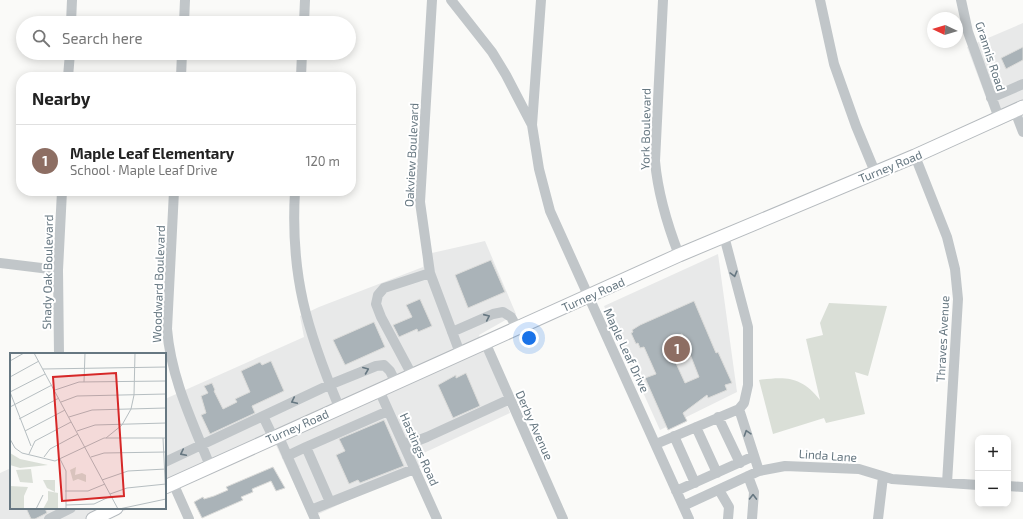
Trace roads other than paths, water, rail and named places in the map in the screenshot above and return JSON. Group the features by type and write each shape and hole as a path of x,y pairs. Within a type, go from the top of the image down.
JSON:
{"main road":[{"name":"Turney Road","path":"169,485 339,407 396,383 679,255 915,156 1019,109"},
{"path":"93,519 109,509"}],"street":[{"path":"71,16 72,0"},
{"path":"184,16 185,0"},
{"path":"304,16 305,0"},
{"name":"Oakview Boulevard","path":"432,0 420,202 430,273 460,353"},
{"path":"451,0 492,52 506,75 532,125"},
{"name":"Maple Leaf Drive","path":"541,0 532,125 539,169 550,211 689,519"},
{"name":"York Boulevard","path":"663,0 655,161 663,211 679,255"},
{"path":"820,0 834,64 856,126 875,172"},
{"name":"Grannis Road","path":"961,0 968,32 999,118"},
{"path":"68,72 69,60"},
{"path":"181,72 182,60"},
{"path":"301,72 302,60"},
{"path":"991,98 1023,84"},
{"path":"1019,109 1023,132"},
{"name":"Thraves Avenue","path":"915,156 947,237 955,269 958,299 947,483"},
{"name":"Shady Oak Boulevard","path":"59,353 58,270 62,196"},
{"name":"Woodward Boulevard","path":"174,196 167,329 168,346 188,412 210,466"},
{"path":"295,196 294,248 298,283 308,326 329,385 339,407"},
{"path":"656,444 739,409 744,404 748,385 748,327 724,236"},
{"path":"0,263 58,270"},
{"path":"412,375 381,317 376,304 378,295 384,288 430,273"},
{"path":"452,332 493,314 502,312 511,317 517,328"},
{"name":"Derby Avenue","path":"484,342 563,519"},
{"path":"166,462 329,385 380,365 387,368 396,383"},
{"name":"Hastings Road","path":"379,390 437,519"},
{"path":"402,443 414,442 510,399"},
{"path":"739,409 759,472"},
{"path":"288,456 388,411"},
{"path":"263,416 288,456 313,514 330,502 414,469"},
{"path":"718,418 740,463"},
{"path":"696,427 717,473"},
{"path":"674,436 694,483"},
{"path":"306,447 330,502"},
{"path":"676,490 754,456"},
{"name":"Linda Lane","path":"683,506 748,476 785,466 801,465 858,469 892,479 975,485"},
{"path":"748,476 754,492 752,519"},
{"path":"878,519 883,477"},
{"path":"169,485 189,519"},
{"path":"1011,486 1023,487"},
{"path":"719,490 728,507 728,519"},
{"path":"49,519 70,509"}],"place":[{"name":"Maple Leaf Elementary","path":"677,349"}]}
